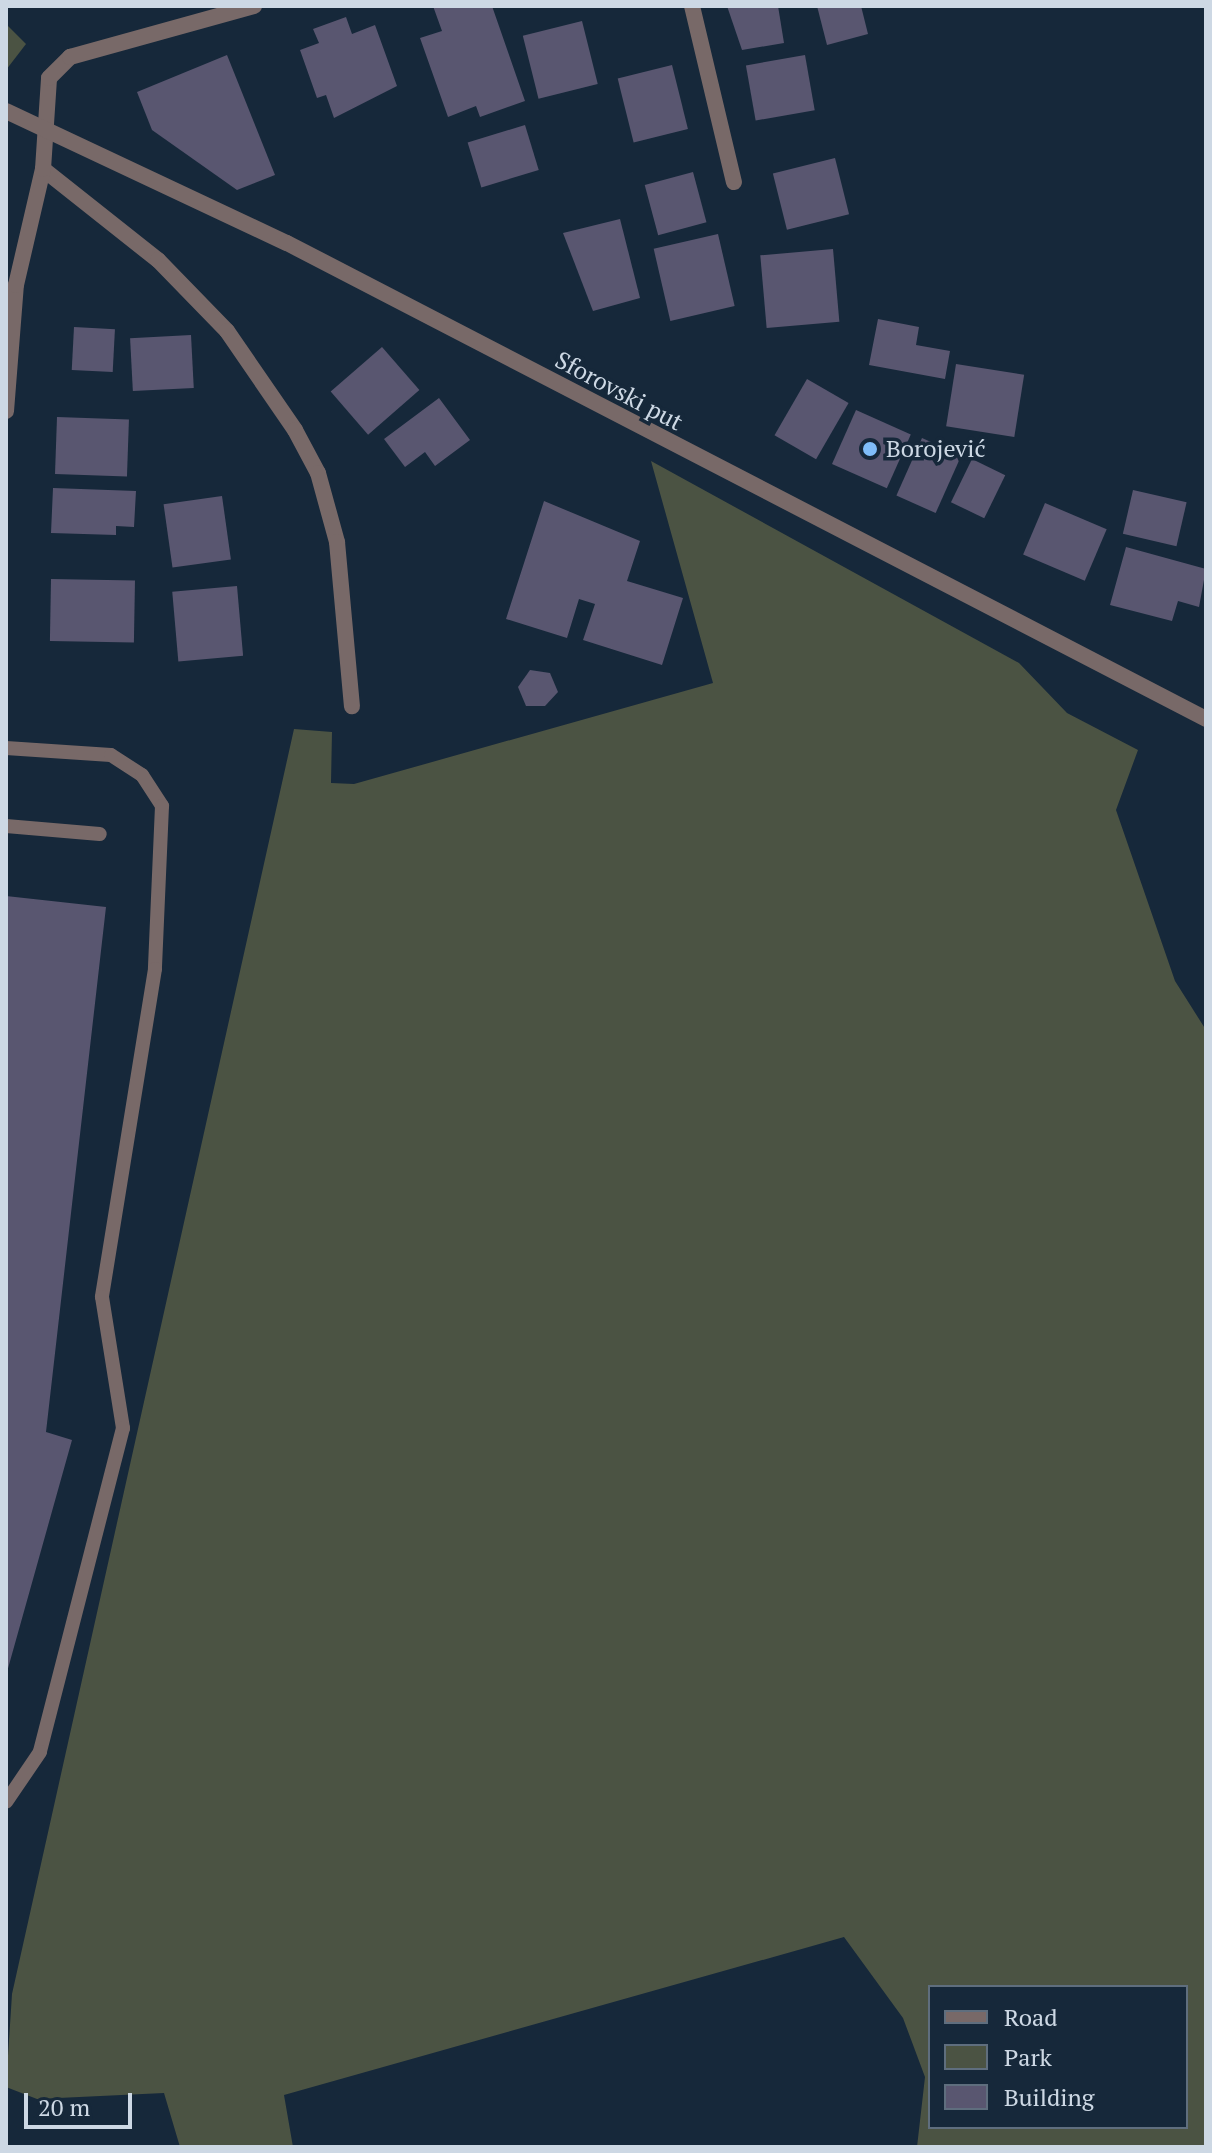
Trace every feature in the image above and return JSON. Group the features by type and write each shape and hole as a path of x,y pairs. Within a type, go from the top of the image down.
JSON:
{"street":[{"path":"6,411 16,285 43,169 49,78 70,57 254,6"},
{"path":"692,6 734,182"},
{"name":"Sforovski put","path":"6,111 287,243 1206,719"},
{"path":"43,169 158,260 208,311 295,430 318,473 337,542 352,706"}],"lane":[{"path":"6,748 111,755 142,775 162,806 155,969 102,1297 123,1428 40,1752 6,1802"},
{"path":"6,826 100,834"}],"green space":[{"path":"6,24 26,44 6,70"},
{"path":"651,461 1019,663 1067,713 1138,750 1116,810 1175,981 1206,1030 1206,2147 917,2147 925,2077 903,2018 844,1937 284,2095 293,2147 180,2147 164,2093 37,2099 6,2087 12,1994 294,729 332,732 331,783 354,784 713,683"}],"building":[{"path":"433,6 492,6 525,101 480,117 476,106 448,117 420,38 442,31"},
{"path":"727,6 778,6 784,43 742,50"},
{"path":"817,6 861,6 868,34 827,45"},
{"path":"346,17 352,34 375,25 397,86 334,118 326,95 317,98 300,50 319,43 313,29"},
{"path":"582,21 598,84 539,99 523,36"},
{"path":"227,55 275,175 237,190 152,130 137,92"},
{"path":"805,55 815,110 756,121 746,65"},
{"path":"672,65 688,129 634,143 618,79"},
{"path":"525,125 539,170 481,187 468,143"},
{"path":"835,158 849,214 787,230 773,173"},
{"path":"693,172 706,222 658,235 645,185"},
{"path":"620,219 640,298 593,311 563,233"},
{"path":"718,234 735,306 670,321 654,249"},
{"path":"833,249 839,322 767,328 760,255"},
{"path":"878,319 919,327 916,345 950,351 945,379 869,365"},
{"path":"74,327 115,329 113,372 72,370"},
{"path":"191,335 194,388 133,391 130,338"},
{"path":"382,347 419,390 368,435 331,392"},
{"path":"956,364 1024,375 1014,437 946,426"},
{"path":"807,379 849,403 816,459 774,435"},
{"path":"439,398 470,440 435,466 425,452 405,467 384,439"},
{"path":"856,410 911,434 887,488 832,464"},
{"path":"57,417 129,420 127,476 55,474"},
{"path":"922,438 961,455 936,513 896,496"},
{"path":"972,459 1005,475 984,518 951,502"},
{"path":"53,488 136,491 134,527 116,526 116,535 51,533"},
{"path":"1133,490 1187,502 1176,546 1123,534"},
{"path":"222,496 231,559 172,568 164,504"},
{"path":"544,501 640,541 627,581 683,598 662,665 583,640 595,604 579,599 567,638 506,619"},
{"path":"1045,503 1107,529 1085,581 1023,555"},
{"path":"1126,547 1206,569 1199,607 1178,601 1172,621 1110,605"},
{"path":"51,579 135,580 134,642 50,641"},
{"path":"237,586 243,656 178,661 172,592"},
{"path":"530,670 550,673 558,692 545,706 526,706 518,687"},
{"path":"6,896 106,907 46,1432 72,1440 7,1672"}],"place":[{"name":"Borojević","path":"870,449"}]}
